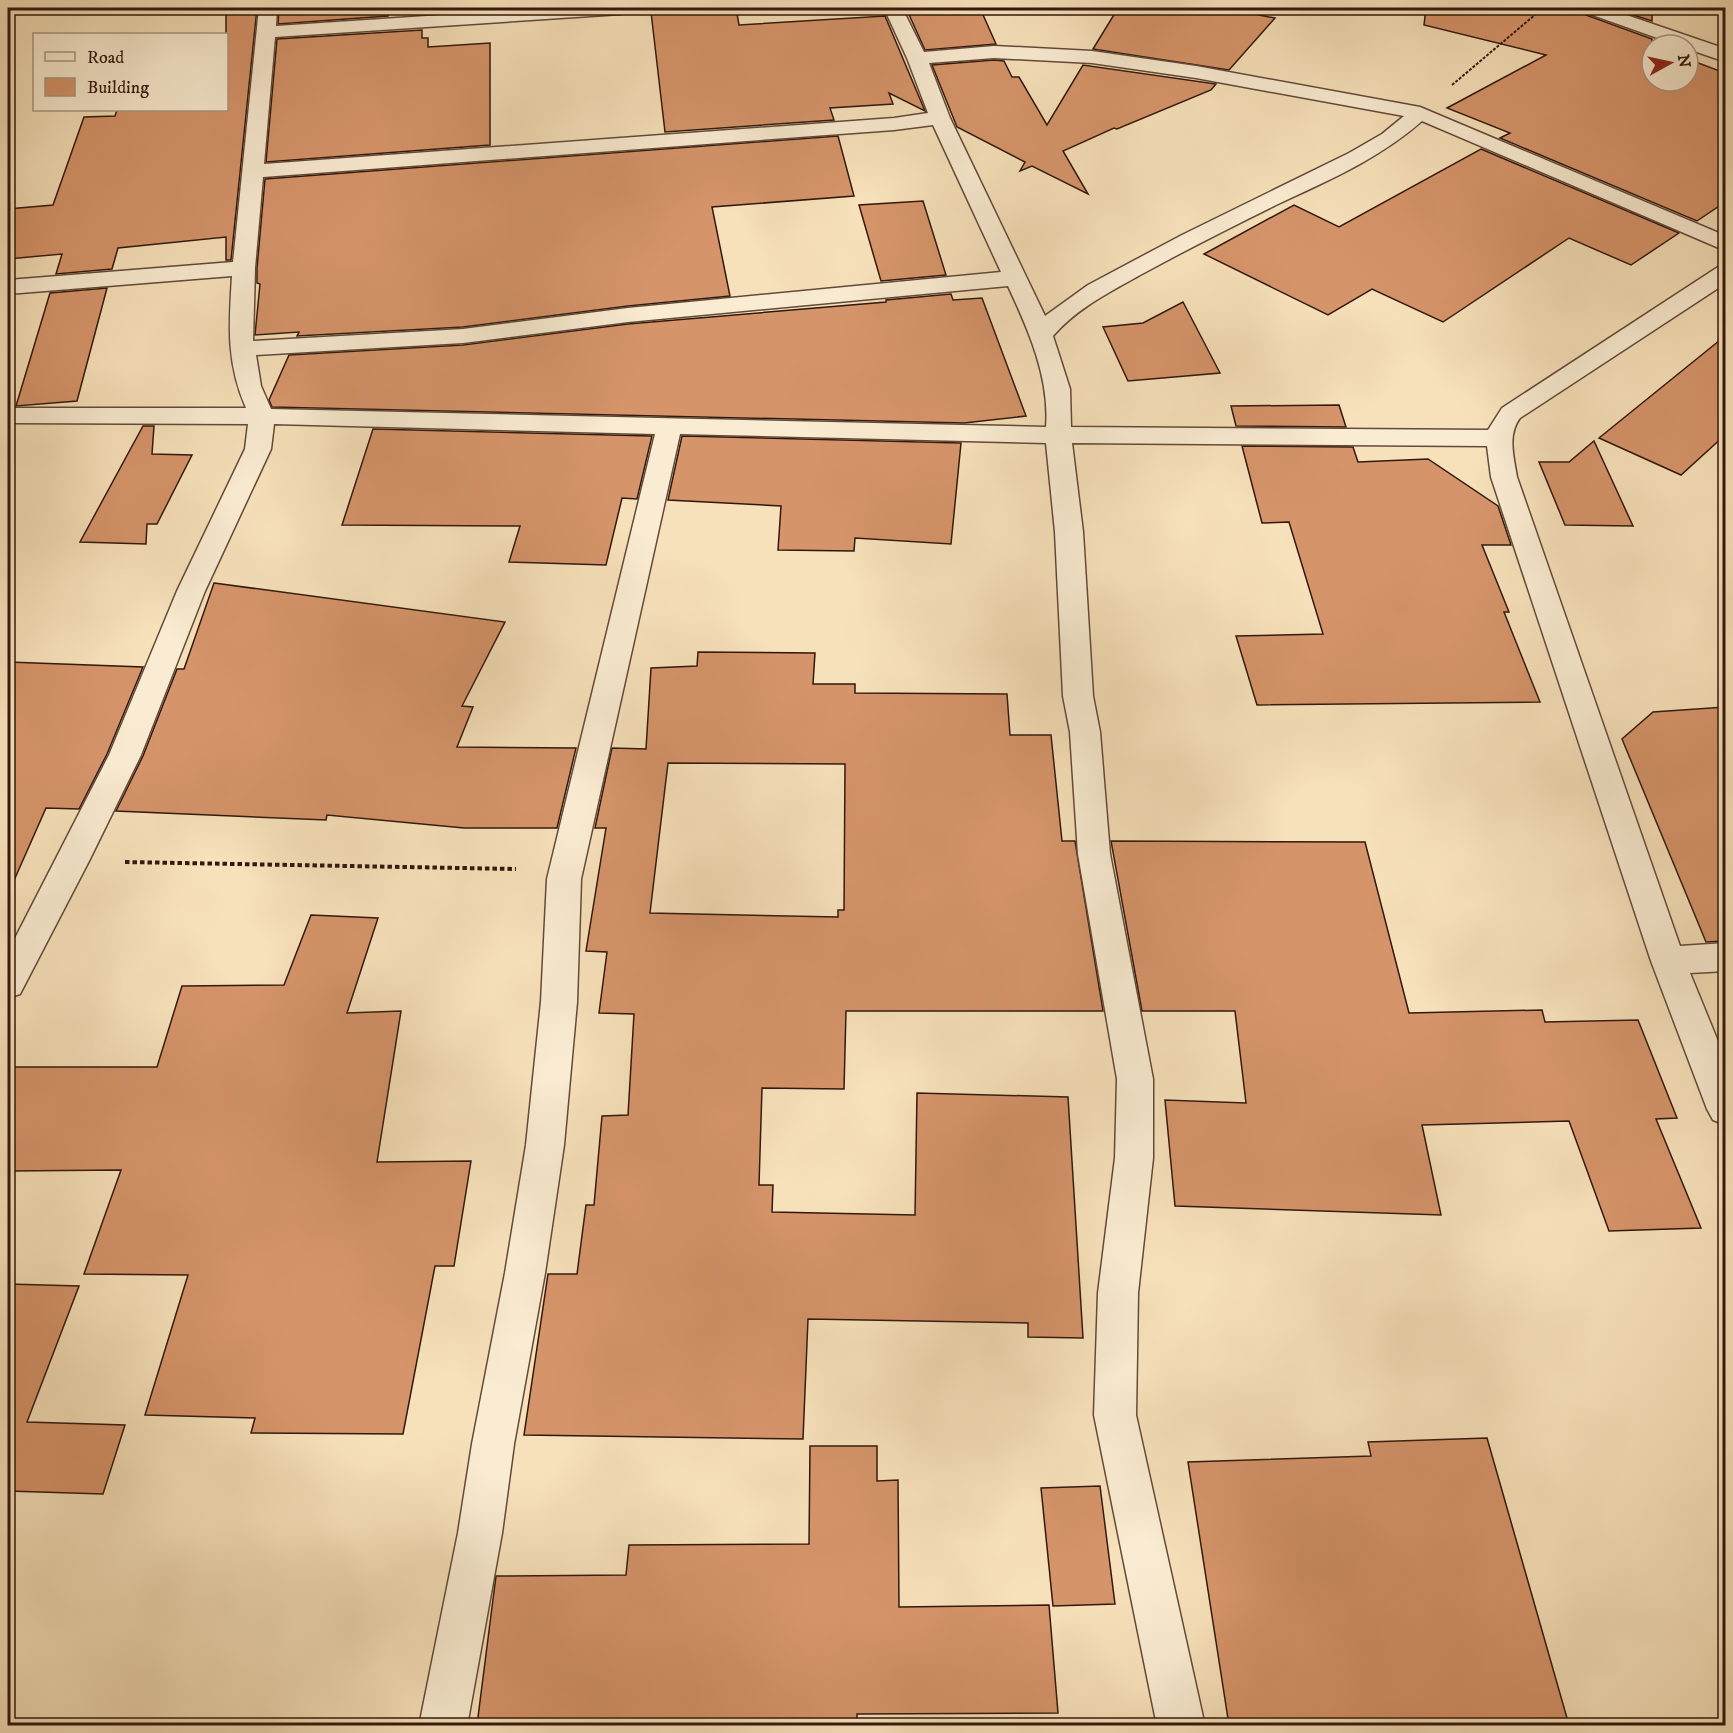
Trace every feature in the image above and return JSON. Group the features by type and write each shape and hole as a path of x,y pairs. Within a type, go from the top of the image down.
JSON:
{"street":[{"path":"8,984 73,861 125,755 191,591 258,449 262,416 249,386 240,333 244,268 268,20 621,8"},
{"path":"893,8 917,58 940,118 1041,335 1058,389 1060,409 1058,435 1070,532 1078,696 1085,732 1094,854 1135,1079 1134,1158 1118,1293 1115,1415 1181,1725"},
{"path":"1590,8 1725,56"},
{"path":"917,58 994,52 1092,57 1196,72 1420,113 1725,244"},
{"path":"1041,335 1047,327 1088,294 1161,254 1336,170 1396,136 1420,113"},
{"path":"254,171 894,124 940,118"},
{"path":"8,287 244,268"},
{"path":"1725,272 1511,412 1501,424 1498,438 1504,477 1668,961 1725,1109"},
{"path":"243,349 463,336 628,315 1014,278"},
{"path":"8,416 262,416 1058,435 1498,438"},
{"path":"443,1725 480,1533 493,1444 525,1274 545,1145 559,1002 564,879 669,427"},
{"path":"1668,961 1725,957"}],"path":[{"path":"1420,113 1543,8"},
{"path":"73,861 488,867 513,868 564,879"}],"building":[{"path":"226,8 257,8 231,260 226,260 226,237 118,248 112,269 56,274 62,254 8,259 8,209 53,205 84,117 115,116 117,111 228,111 228,33 226,33"},
{"path":"279,8 388,8 388,16 278,24"},
{"path":"673,8 736,8 739,25 885,16 925,111 889,93 893,104 830,108 834,120 665,132 651,12 674,10"},
{"path":"906,8 980,8 996,44 925,50"},
{"path":"1118,8 1221,8 1275,18 1229,70 1093,49"},
{"path":"1426,8 1579,8 1583,14 1640,35 1640,93 1700,93 1700,64 1725,73 1725,202 1697,221 1500,138 1510,133 1447,108 1546,55 1424,25"},
{"path":"1611,8 1652,8 1652,21"},
{"path":"422,30 422,38 428,38 428,47 490,43 490,145 266,162 277,39"},
{"path":"1004,61 1012,77 1019,77 1047,125 1083,65 1216,84 1211,90 1117,129 1114,128 1063,151 1088,194 1032,166 1020,171 1025,162 957,127 932,65"},
{"path":"838,136 854,196 712,207 730,296 628,306 463,327 297,336 299,332 255,335 260,284 257,283 257,268 265,179"},
{"path":"1481,149 1679,233 1631,265 1569,238 1443,322 1372,289 1328,315 1204,254 1294,205 1339,227"},
{"path":"923,201 946,275 881,281 859,205"},
{"path":"107,288 77,401 16,406 50,293"},
{"path":"951,294 953,300 982,298 1026,416 964,423 272,407 269,400 289,355 463,345 628,324 886,302 886,300"},
{"path":"1183,302 1220,373 1128,381 1103,327 1143,323"},
{"path":"1725,336 1725,435 1681,475 1599,438"},
{"path":"1339,405 1346,427 1236,426 1231,406"},
{"path":"143,426 154,426 152,454 192,455 157,524 147,524 146,544 80,542"},
{"path":"373,429 652,436 637,499 622,498 606,565 509,562 520,526 342,525"},
{"path":"682,436 961,443 951,544 855,538 854,551 778,550 781,506 668,500"},
{"path":"1594,441 1633,526 1565,525 1539,462 1569,462"},
{"path":"1242,446 1353,447 1358,462 1428,459 1498,506 1511,545 1482,545 1509,612 1504,612 1540,702 1257,705 1236,636 1323,634 1289,522 1262,523"},
{"path":"214,583 505,622 462,706 473,707 457,747 576,748 557,828 464,828 327,815 326,820 116,811 143,756 177,669 184,669"},
{"path":"698,652 815,653 813,684 855,684 855,693 1007,694 1010,735 1051,735 1062,841 1075,841 1103,1011 846,1011 844,1089 762,1088 759,1185 773,1185 772,1212 915,1215 917,1093 1068,1097 1083,1338 1028,1337 1028,1323 808,1319 803,1439 524,1435 548,1274 577,1274 586,1205 594,1205 602,1116 628,1115 634,1014 599,1013 607,952 586,951 606,828 595,828 612,748 646,749 651,668 697,666","holes":["668,763 845,764 844,910 838,910 838,917 650,913"]},
{"path":"8,662 143,667 107,754 79,809 46,808 8,894"},
{"path":"1725,707 1725,941 1706,942 1622,739 1653,712"},
{"path":"1111,841 1365,842 1409,1013 1542,1010 1545,1022 1638,1020 1677,1118 1656,1119 1701,1228 1609,1231 1569,1121 1422,1125 1441,1215 1175,1206 1165,1100 1246,1103 1235,1011 1142,1011"},
{"path":"311,915 378,918 347,1013 401,1011 377,1162 471,1161 454,1266 435,1266 403,1434 251,1433 255,1418 145,1415 188,1275 84,1274 121,1170 8,1171 8,1067 157,1067 182,986 284,985"},
{"path":"8,1284 79,1286 27,1422 125,1425 103,1494 8,1491"},
{"path":"1487,1438 1569,1725 1229,1725 1188,1462 1371,1456 1368,1442"},
{"path":"810,1446 877,1446 877,1481 898,1480 899,1607 1049,1605 1058,1713 857,1714 857,1725 477,1725 496,1576 626,1575 629,1545 809,1544"},
{"path":"1100,1486 1115,1604 1053,1606 1041,1488"}]}
